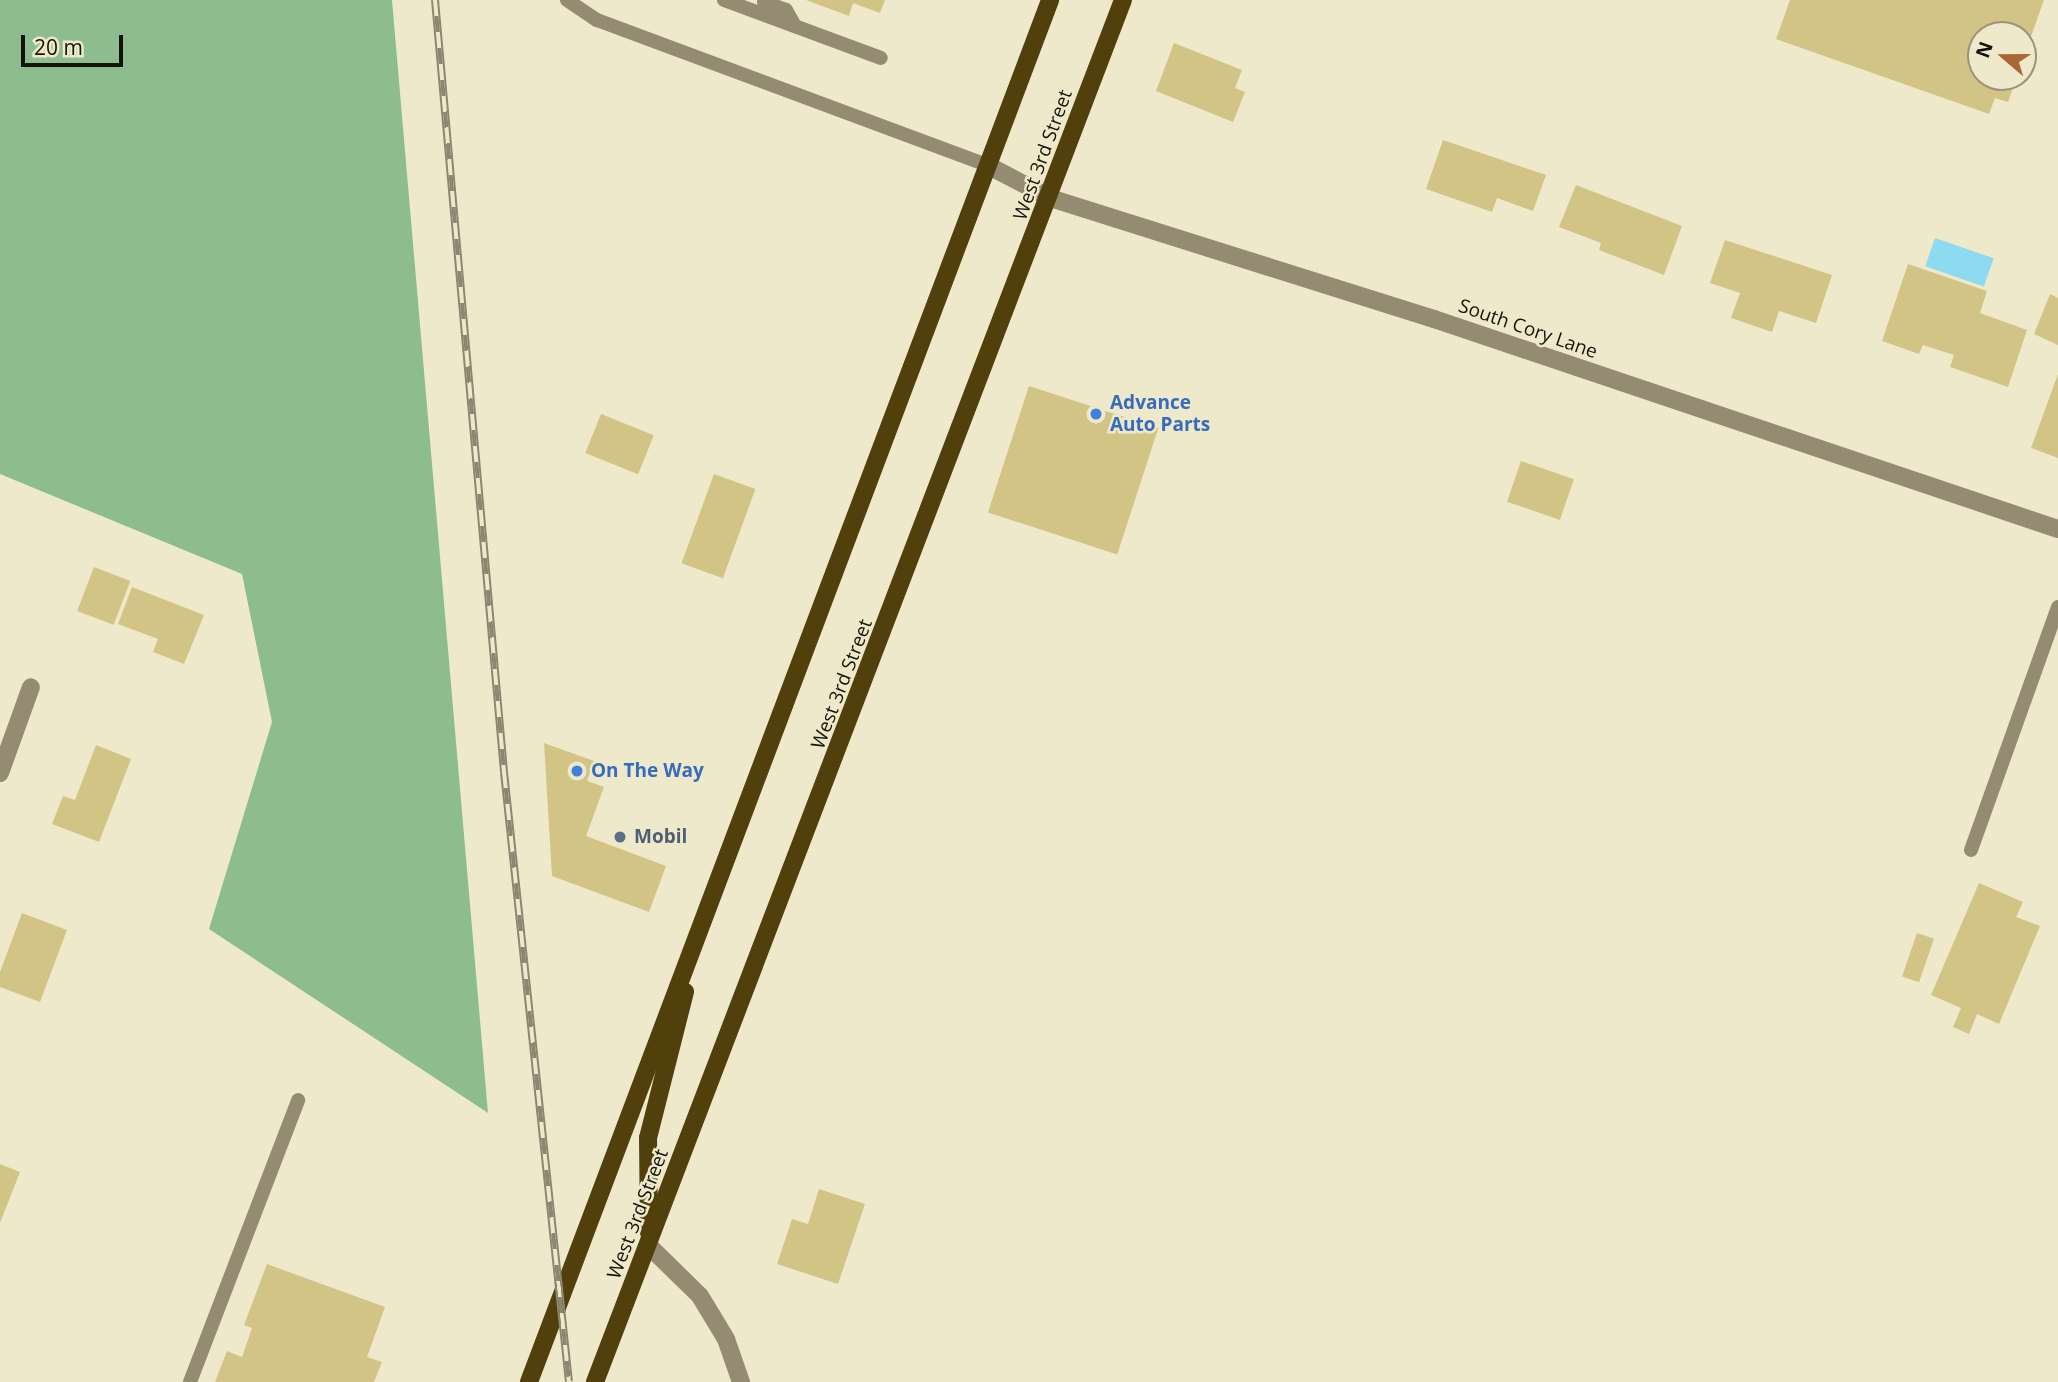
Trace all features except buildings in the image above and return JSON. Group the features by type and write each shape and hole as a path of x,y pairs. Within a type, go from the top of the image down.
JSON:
{"main road":[{"path":"530,1382 700,924 1050,0"},
{"name":"West 3rd Street","path":"595,1382 1050,198 1123,0"},
{"path":"649,1246 648,1138 700,924"}],"street":[{"name":"South Cory Lane","path":"987,165 1050,198 1434,319 2058,529"},
{"path":"0,773 31,687"},
{"path":"649,1246 700,1296 726,1339 741,1382"}],"lane":[{"path":"566,0 597,20 987,165"},
{"path":"724,0 881,58"},
{"path":"764,2 786,10 795,26"},
{"path":"1971,850 2058,607"},
{"path":"190,1382 298,1100"}],"green space":[{"path":"0,0 392,0 488,1113 209,929 272,722 242,574 0,474"}],"water":[{"path":"1935,238 1994,258 1984,287 1925,266"}],"railway":[{"path":"435,0 504,772 569,1382"}],"place":[{"name":"Advance Auto Parts","path":"1096,414"},
{"name":"On The Way","path":"577,771"},
{"name":"Mobil","path":"620,837"}]}
